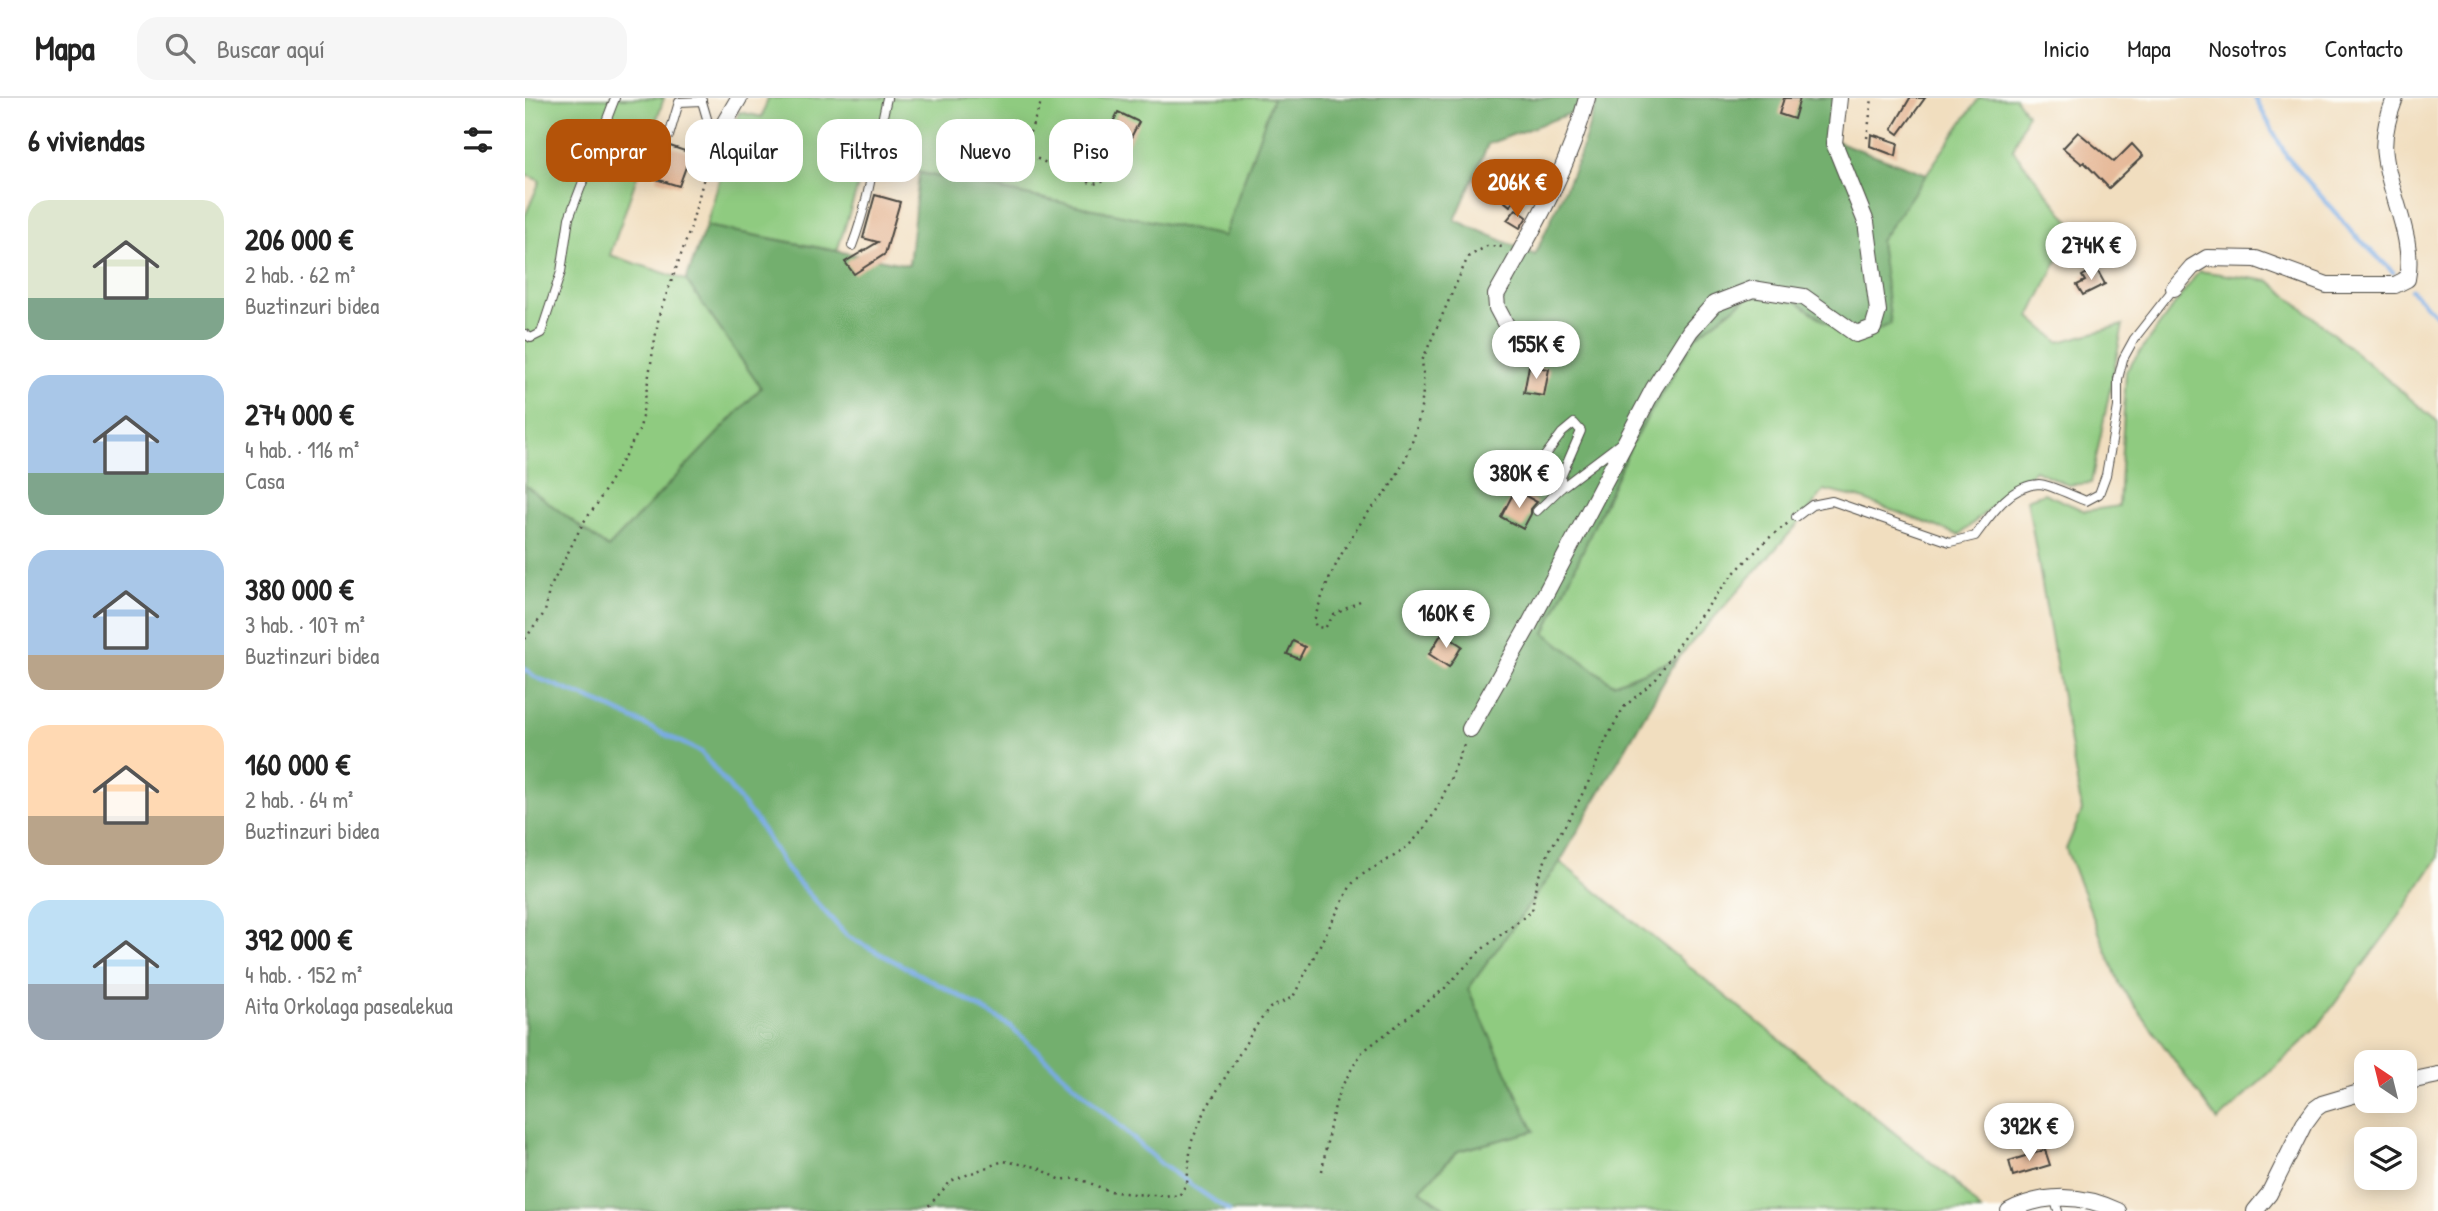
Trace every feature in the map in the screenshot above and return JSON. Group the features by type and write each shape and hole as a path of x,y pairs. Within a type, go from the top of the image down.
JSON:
{"street":[{"path":"727,119 740,98"},
{"path":"1519,349 1497,308 1496,295 1541,217 1558,181 1582,120 1587,98"},
{"path":"1470,729 1529,625 1654,388 1690,331 1714,304 1753,289 1804,297 1856,334 1873,328 1878,311 1866,222 1835,143 1839,98"},
{"path":"2174,288 2192,267 2207,258 2256,259 2327,285 2395,285 2407,279 2409,269 2404,235 2385,155 2386,123 2395,98"},
{"path":"2417,1079 2438,1075"},
{"path":"2255,1211 2269,1194 2304,1124 2315,1109 2322,1104 2354,1095"},
{"path":"2009,1211 2022,1205 2093,1202 2118,1211"}],"lane":[{"path":"525,334 531,338 541,333 561,272 569,218 615,98"},
{"path":"852,246 873,180 887,98"},
{"path":"671,129 679,102 702,99 708,119"},
{"path":"1796,517 1812,505 1832,501 1950,542 1975,536 1990,516 2020,490 2040,484 2086,502 2099,494 2106,475 2117,407 2117,379 2123,359 2134,340 2174,288"},
{"path":"1524,484 1562,433 1574,424 1581,431 1561,477 1561,488"},
{"path":"1537,511 1561,488 1627,439"}],"path":[{"path":"1043,98 1025,145 1029,155 1049,164"},
{"path":"1867,138 1872,98"},
{"path":"525,639 545,611 549,590 562,562 640,429 659,315 690,230 703,182"},
{"path":"1360,601 1334,615 1325,628 1316,627 1314,621 1339,557 1363,519 1385,494 1403,466 1412,445 1418,421 1422,361 1463,265 1476,251 1487,246 1522,249"},
{"path":"1322,1171 1339,1091 1361,1053 1444,989 1481,950 1532,911 1536,883 1549,851 1572,814 1592,775 1605,741 1624,707 1656,679 1678,645 1732,575 1769,538 1796,517"},
{"path":"924,1211 951,1181 1003,1161 1037,1167 1061,1180 1067,1178 1089,1181 1113,1192 1179,1196 1187,1182 1191,1143 1206,1109 1256,1026 1270,1008 1293,997 1351,885 1357,878 1402,851 1434,815 1470,729"}],"green space":[{"path":"525,98 664,98 657,119 546,119 546,182 635,182 610,255 686,280 761,388 608,548 525,485 525,216 540,181 525,174"},
{"path":"768,98 1273,98 1224,237 965,182 1035,182 1035,119 936,119 936,176 922,173 922,119 817,119 817,182 859,182 837,251 706,226 719,182 803,182 803,119 737,119 739,112 762,117"},
{"path":"1273,98 1580,98 1577,111 1488,144 1455,220 1535,255 1579,158 1598,98 1834,98 1830,139 1927,174 1880,241 1891,324 1853,341 1797,302 1749,296 1696,336 1632,443 1545,633 1613,684 1677,659 1560,862 1468,989 1534,1131 1458,1151 1420,1190 1449,1211 525,1211 525,485 608,548 761,388 686,280 706,226 909,265 918,182 922,182 922,174 936,177 936,182 963,182 1224,236"},
{"path":"1979,98 2015,98 2027,114 2013,150 2074,227 2030,317 2059,342 2123,325 2091,483 2068,485 2035,470 1959,535 1859,498 1824,490 1806,515 1677,659 1613,684 1545,633 1632,443 1696,336 1750,296 1880,241"},
{"path":"2199,271 2270,281 2438,422 2438,858 2398,918 2315,1030 2218,1121 2120,985 2066,849 2082,811 2027,499 2044,493 2085,511 2119,506 2126,371"},
{"path":"1560,862 1954,1181 1981,1211 1449,1211 1420,1190 1458,1151 1533,1131 1468,989"}],"building":[{"path":"1784,98 1800,98 1794,119 1779,114"},
{"path":"1910,98 1925,98 1899,134 1892,129"},
{"path":"1118,112 1133,119 1115,119"},
{"path":"1133,119 1139,122 1133,134"},
{"path":"2078,132 2114,162 2132,144 2143,156 2109,188 2084,162 2082,164 2063,148"},
{"path":"1871,134 1898,143 1896,156 1870,146"},
{"path":"671,146 685,151 685,170 679,186 666,182 671,182"},
{"path":"1513,164 1532,180 1510,206 1485,185 1501,165 1508,171"},
{"path":"875,195 900,202 885,254 854,274 845,262 878,242 863,238"},
{"path":"1516,209 1527,217 1520,228 1507,220"},
{"path":"2096,268 2105,284 2083,295 2077,285 2085,281 2082,276"},
{"path":"1529,366 1549,369 1544,396 1524,393"},
{"path":"1515,490 1537,502 1531,509 1523,529 1501,517"},
{"path":"1442,633 1462,646 1449,667 1429,654"},
{"path":"1293,641 1305,647 1299,659 1287,654"},
{"path":"2045,1150 2050,1165 2013,1176 2009,1161"}],"waterway":[{"path":"2255,98 2287,157 2353,233 2393,272"},
{"path":"2411,290 2438,317"},
{"path":"525,669 535,677 602,704 701,752 758,823 787,870 847,936 1010,1026 1161,1164 1229,1211"}]}
